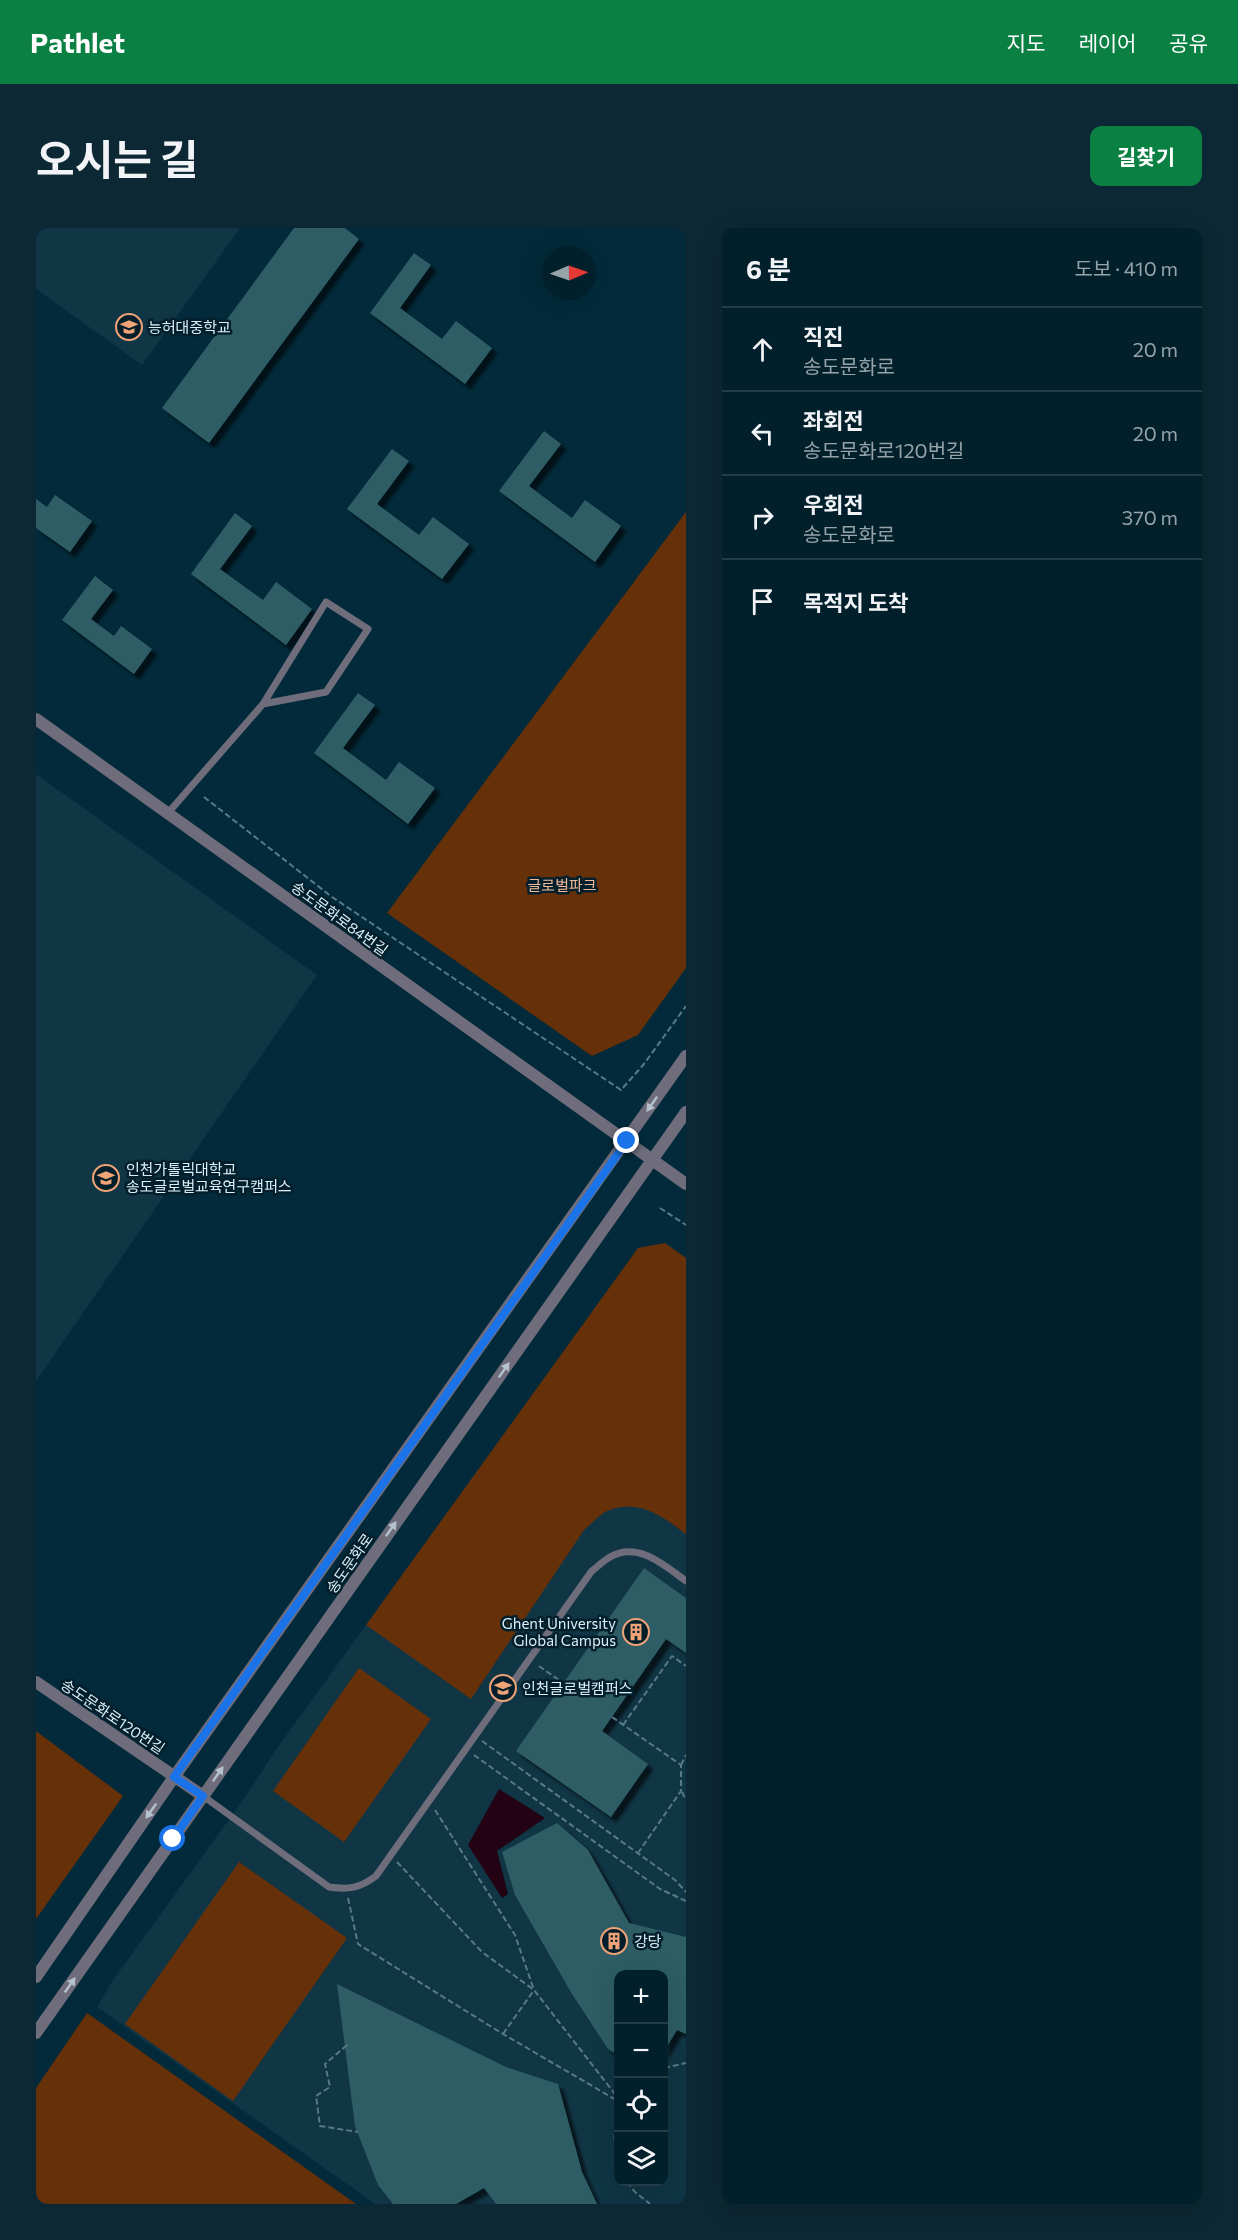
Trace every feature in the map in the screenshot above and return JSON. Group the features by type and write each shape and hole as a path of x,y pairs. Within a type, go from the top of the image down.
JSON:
{"street":[{"name":"송도문화로84번길","path":"36,719 686,1184"},
{"name":"송도문화로","path":"36,1977 174,1777 686,1056"},
{"name":"송도문화로","path":"36,2033 686,1112"},
{"name":"송도문화로120번길","path":"36,1682 203,1796"}],"lane":[{"path":"168,813 263,704 326,602 368,629 326,692 263,704"},
{"path":"203,1796 329,1887 346,1890 364,1886 376,1876 391,1856 591,1572 611,1556 632,1551 654,1558 686,1581"}],"path":[{"path":"204,796 332,897 621,1090 644,1064 686,1006"},
{"path":"660,1208 686,1225"},
{"path":"623,1725 672,1656 686,1666"},
{"path":"546,1671 563,1683"},
{"path":"612,1717 681,1765"},
{"path":"475,1736 675,1880 686,1892"},
{"path":"466,1750 660,1889 686,1901"},
{"path":"686,1755 681,1765 681,1791 686,1800"},
{"path":"638,1853 681,1791"},
{"path":"429,1801 515,1935 534,1990"},
{"path":"391,1856 482,1952 534,1990 614,2095"},
{"path":"346,1890 358,1944 503,2034 614,2098"},
{"path":"503,2034 534,1990"},
{"path":"347,2045 324,2064 330,2087 316,2096 318,2116 320,2126 357,2132"},
{"path":"668,2067 686,2063"},
{"path":"631,2186 650,2204"}],"shaded area":[{"name":"능허대중학교","path":"36,228 240,228 142,365 36,289"},
{"name":"인천가톨릭대학교 송도글로벌교육연구캠퍼스","path":"36,774 317,975 36,1381"},
{"name":"인천글로벌캠퍼스","path":"665,1243 686,1258 686,2204 375,2204 97,2007 111,1983 248,1793 275,1751 638,1248"},
{"path":"499,1789 545,1818 497,1851 508,1894 502,1898 468,1845"}],"green space":[{"name":"글로벌파크","path":"686,512 686,968 638,1035 592,1056 387,913"},
{"path":"665,1243 686,1258 686,1534 659,1515 639,1508 618,1508 601,1515 584,1530 471,1699 366,1625 638,1248"},
{"path":"359,1668 431,1719 344,1842 273,1791"},
{"path":"36,1731 123,1796 36,1919"},
{"path":"239,1862 347,1938 233,2101 125,2024"},
{"path":"87,2013 356,2204 36,2204 36,2088"}],"building":[{"path":"294,228 345,228 359,239 209,443 162,408"},
{"path":"414,253 431,265 400,308 442,339 456,321 492,348 465,384 370,313"},
{"path":"544,431 561,444 529,486 572,518 585,500 621,526 595,562 499,491"},
{"path":"392,449 409,461 377,504 419,535 433,517 469,544 442,579 347,509"},
{"path":"55,495 92,521 70,552 36,528 36,499 47,507"},
{"path":"235,513 252,526 220,569 263,600 276,582 312,609 286,645 191,574"},
{"path":"95,576 113,590 91,619 114,636 121,626 152,649 134,674 62,620"},
{"path":"358,693 375,705 343,748 386,780 399,762 435,788 408,824 314,753"},
{"path":"644,1568 686,1598 686,1653 666,1639 602,1731 648,1764 611,1817 516,1751"},
{"name":"강당","path":"557,1823 588,1850 629,1923 686,1937 686,2034 677,2030 668,2045 668,1970 614,1970 614,2053 608,2049 572,1994 515,1895 502,1852"},
{"path":"337,1984 506,2067 558,2084 582,2172 597,2204 496,2204 484,2188 456,2204 393,2204 378,2185 355,2126"}],"place":[{"name":"능허대중학교","path":"129,327"},
{"name":"인천가톨릭대학교 송도글로벌교육연구캠퍼스","path":"106,1178"},
{"name":"Ghent University Global Campus","path":"636,1632"},
{"name":"인천글로벌캠퍼스","path":"503,1688"},
{"name":"강당","path":"614,1941"}],"route":[{"path":"173,1839 203,1796 174,1777 627,1141"}]}
